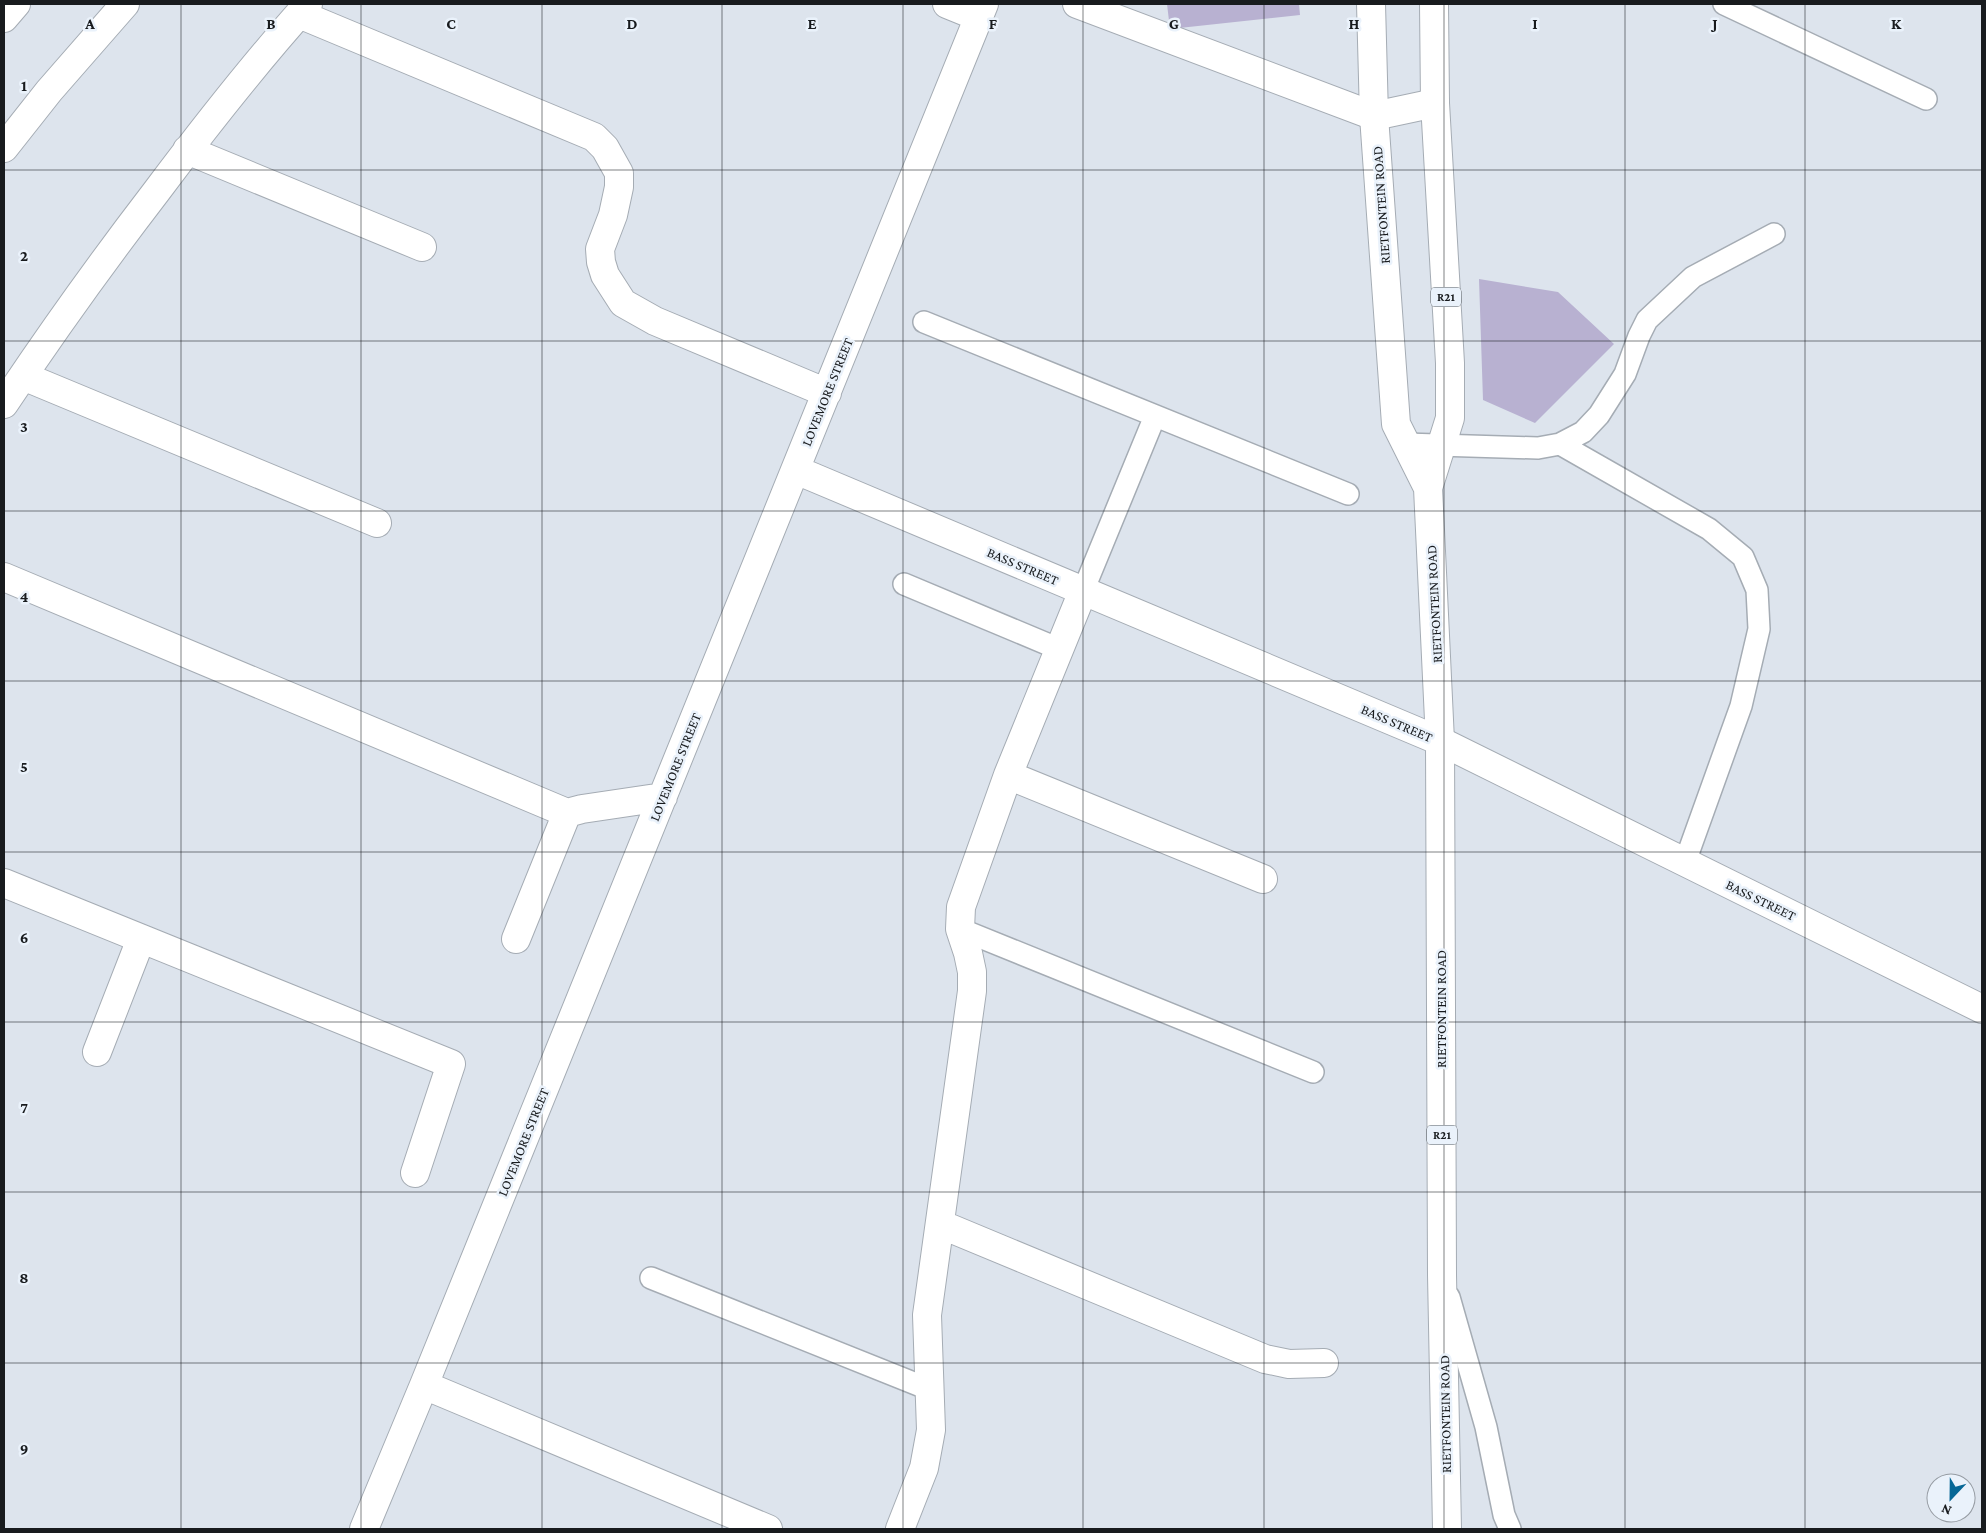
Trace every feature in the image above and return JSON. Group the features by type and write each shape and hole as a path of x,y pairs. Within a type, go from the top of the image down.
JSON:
{"street":[{"path":"4,18 16,4"},
{"path":"4,148 49,91 125,4"},
{"path":"947,4 981,10"},
{"path":"1077,4 1374,116 1435,103"},
{"name":"RIETFONTEIN ROAD","path":"1371,4 1374,116 1396,424 1428,488"},
{"name":"RIETFONTEIN ROAD","path":"1434,4 1435,103 1450,363 1450,418 1428,488 1440,741 1442,1275 1448,1529"},
{"path":"4,404 103,262 187,150 304,9 594,137 605,148 619,173 619,187 613,215 600,249 605,275 623,303 654,321 826,393"},
{"name":"LOVEMORE STREET","path":"364,1529 796,470 981,10"},
{"path":"187,150 422,247"},
{"path":"23,376 376,523"},
{"name":"BASS STREET","path":"796,470 1440,741 1982,1009"},
{"path":"4,577 567,813 663,797"},
{"path":"900,1529 924,1468 931,1430 927,1315 972,991 972,972 960,929 961,907 1008,775 1082,591"},
{"path":"1008,775 1263,878"},
{"path":"516,939 567,813"},
{"path":"4,883 451,1064 415,1173"},
{"path":"97,1052 141,938"},
{"path":"940,1224 1265,1359 1289,1364 1324,1363"},
{"path":"424,1385 768,1529"}],"lane":[{"path":"1724,4 1926,99"},
{"path":"1406,444 1538,448 1560,444 1583,432 1599,415 1625,374 1638,336 1647,320 1693,277 1774,234"},
{"path":"924,322 1348,494"},
{"path":"1082,591 1155,416"},
{"path":"1560,444 1709,529 1743,557 1757,590 1759,629 1741,706 1685,862"},
{"path":"904,584 1059,650"},
{"path":"960,929 1313,1072"},
{"path":"1442,1275 1486,1427 1504,1515 1510,1529"},
{"path":"651,1278 931,1390"}],"building":[{"path":"1167,4 1299,4 1300,15 1170,29"},
{"path":"1479,279 1558,292 1614,344 1535,423 1483,400"}]}
